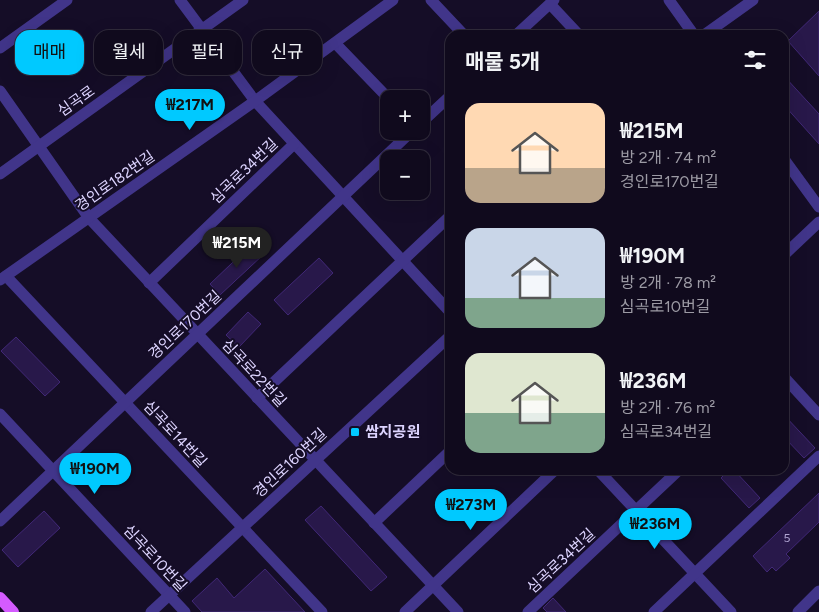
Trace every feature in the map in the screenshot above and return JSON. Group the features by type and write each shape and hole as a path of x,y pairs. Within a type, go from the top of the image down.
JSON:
{"main road":[{"path":"0,598 14,612"}],"street":[{"name":"심곡로34번길","path":"180,0 202,30"},
{"name":"심곡로","path":"202,30 243,0"},
{"name":"경인로182번길","path":"3,278 255,101 394,0"},
{"path":"431,0 459,30"},
{"path":"669,0 690,30"},
{"path":"711,30 753,0"},
{"path":"0,48 60,2"},
{"path":"521,30 552,2 575,30"},
{"path":"335,43 380,90"},
{"name":"심곡로","path":"0,174 173,51"},
{"name":"심곡로34번길","path":"236,75 255,101 445,307"},
{"name":"심곡로22번길","path":"0,91 89,218 458,612"},
{"path":"430,115 445,101"},
{"name":"경인로170번길","path":"0,521 402,140"},
{"name":"심곡로34번길","path":"149,283 294,144"},
{"path":"789,166 819,208"},
{"path":"257,398 445,221"},
{"path":"789,250 819,222"},
{"name":"심곡로14번길","path":"3,278 125,403 322,612"},
{"name":"경인로160번길","path":"151,612 445,341"},
{"path":"789,382 819,415"},
{"name":"심곡로10번길","path":"0,414 185,612"},
{"path":"374,523 445,456"},
{"path":"654,612 819,456"},
{"path":"405,612 550,475"},
{"path":"603,475 731,612"},
{"name":"심곡로34번길","path":"528,612 674,475"},
{"path":"798,612 819,591"}],"building":[{"path":"819,11 819,76 789,42"},
{"path":"789,81 819,114 819,144 789,111"},
{"path":"253,243 264,254 220,295 210,284"},
{"path":"319,258 333,273 288,315 274,300"},
{"path":"248,312 261,324 239,347 226,335"},
{"path":"16,337 60,382 45,396 1,351"},
{"path":"789,420 815,448 804,458 789,442"},
{"path":"724,475 739,475 760,498 749,508 721,478"},
{"path":"819,493 819,522 786,554 790,558 776,571 772,567 767,572 753,556"},
{"path":"321,506 387,577 371,591 305,520"},
{"path":"44,511 60,528 18,567 2,550"},
{"path":"265,569 305,612 202,612 192,601 217,578 234,598"},
{"path":"553,598 566,612 547,612 543,608"}],"place":[{"name":"쌈지공원","path":"355,432"}]}
